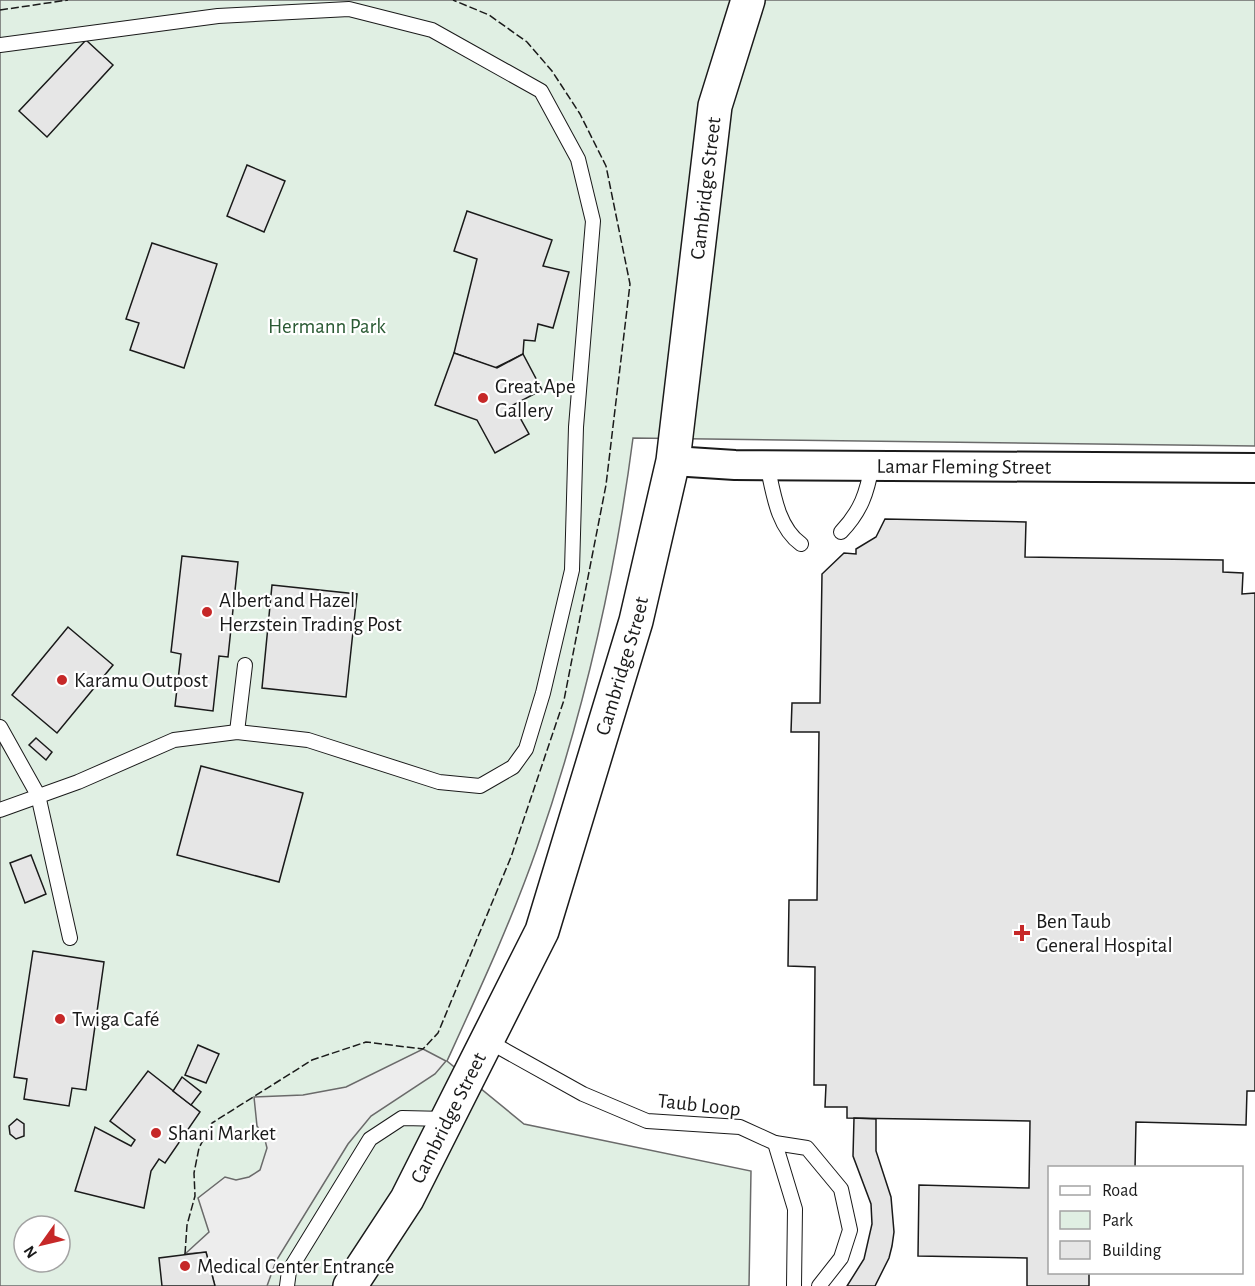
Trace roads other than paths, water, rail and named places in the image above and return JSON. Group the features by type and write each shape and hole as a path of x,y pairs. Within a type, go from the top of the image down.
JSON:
{"street":[{"name":"Cambridge Street","path":"350,1286 407,1199 542,931 636,621 673,461 715,106 748,0"},
{"name":"Lamar Fleming Street","path":"673,461 767,464 1255,468"}],"lane":[{"path":"0,45 218,16 349,9 432,30 541,91 578,159 593,221 576,427 572,570 543,693 526,748 513,767 480,786 439,782 308,740 237,732 174,740 78,782 0,810"},
{"path":"767,464 776,505 791,537 801,544"},
{"path":"841,532 855,517 866,497 872,465"},
{"path":"237,732 245,665"},
{"path":"0,727 38,795 70,938"},
{"name":"Taub Loop","path":"488,1041 583,1094 647,1121 740,1127 776,1143 807,1148 841,1189 850,1230 841,1258 819,1286"},
{"path":"287,1286 289,1271 370,1139 402,1118 449,1119"},
{"path":"776,1143 795,1209 794,1286"}],"place":[{"name":"Great Ape Gallery","path":"483,398"},
{"name":"Albert and Hazel Herzstein Trading Post","path":"207,612"},
{"name":"Karamu Outpost","path":"62,680"},
{"name":"Ben Taub General Hospital","path":"1022,933"},
{"name":"Twiga Café","path":"60,1019"},
{"name":"Shani Market","path":"156,1133"},
{"name":"Medical Center Entrance","path":"185,1266"}],"park label":[{"name":"Hermann Park","path":"327,326"}]}
